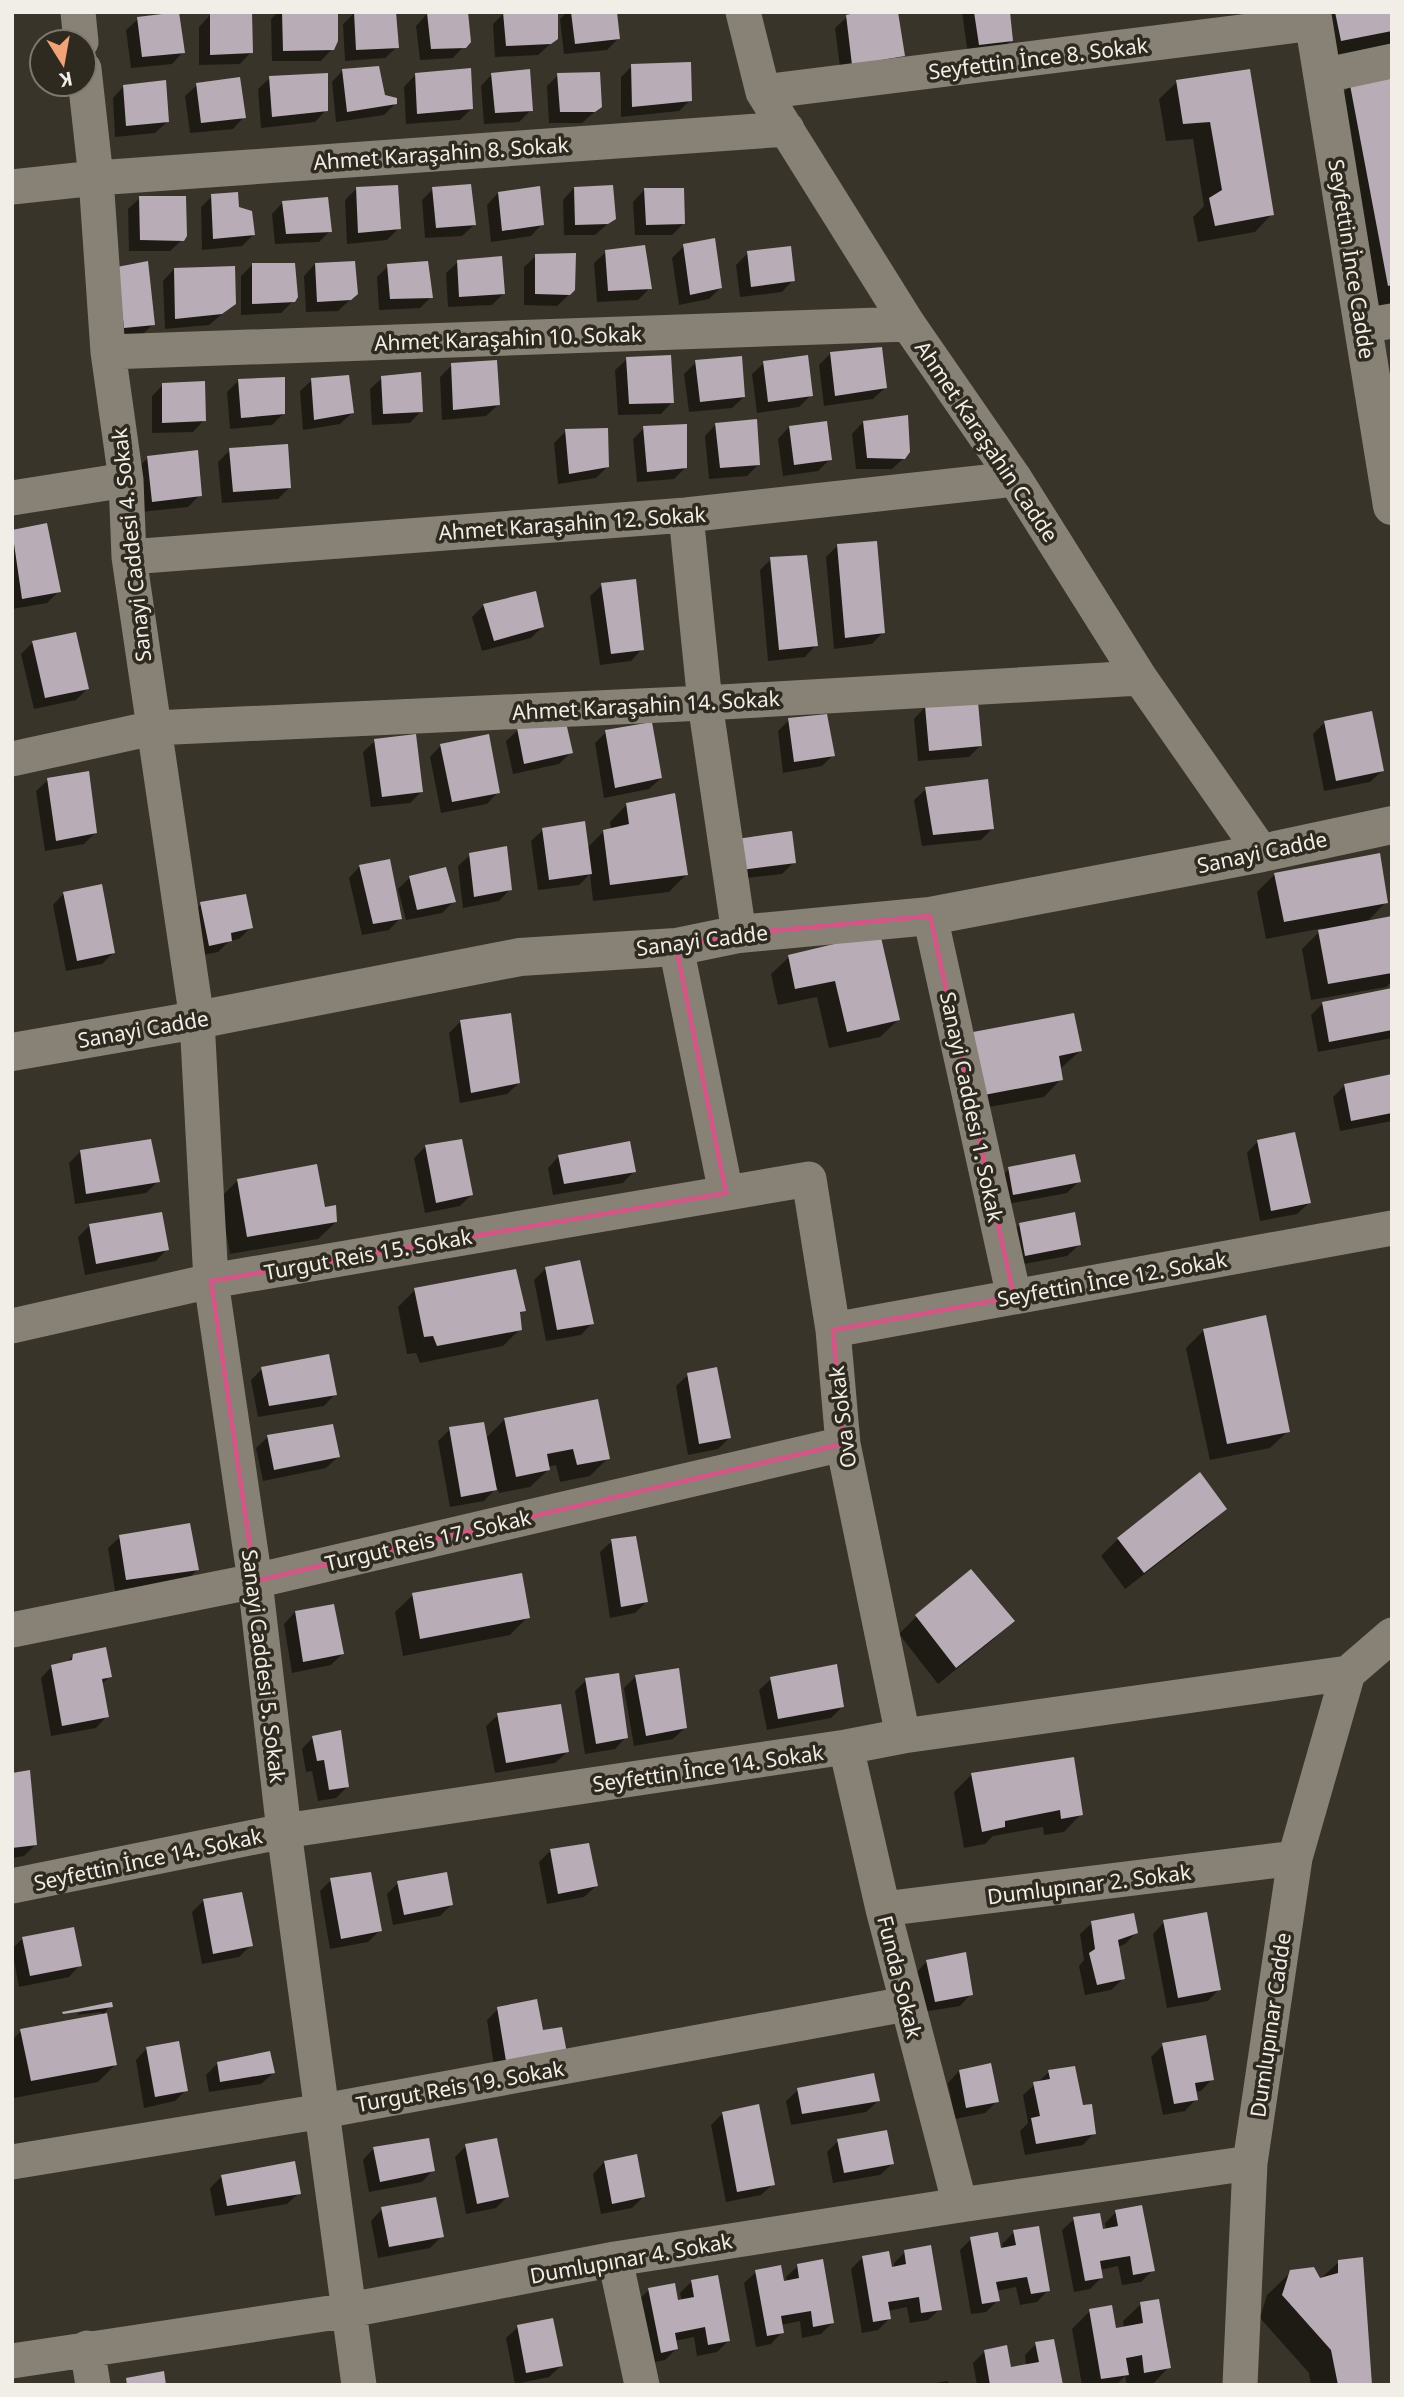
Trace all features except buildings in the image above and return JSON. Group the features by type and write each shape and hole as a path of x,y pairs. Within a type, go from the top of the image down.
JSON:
{"street":[{"name":"Ahmet Karaşahin Cadde","path":"743,12 763,92 908,324 1015,479 1140,678 1262,853"},
{"name":"Seyfettin İnce 8. Sokak","path":"763,92 1313,18"},
{"name":"Seyfettin İnce Cadde","path":"1313,18 1322,76 1377,324 1392,506"},
{"path":"1322,76 1392,61"},
{"name":"Sanayi Caddesi 4. Sokak","path":"87,98 96,178 108,352 125,480 129,556 197,1020"},
{"name":"Ahmet Karaşahin 8. Sokak","path":"12,187 96,178 787,129"},
{"name":"Ahmet Karaşahin 10. Sokak","path":"108,352 908,324"},
{"name":"Ahmet Karaşahin 12. Sokak","path":"129,556 686,515 1015,479"},
{"path":"12,498 125,480"},
{"path":"686,515 705,703 739,934"},
{"name":"Ahmet Karaşahin 14. Sokak","path":"12,760 153,728 705,703 1140,678"},
{"name":"Sanayi Cadde","path":"12,1052 197,1020 520,957 676,947 739,934 930,916 1262,853 1392,825"},
{"name":"Sanayi Caddesi 1. Sokak","path":"930,916 1014,1297"},
{"path":"676,947 726,1193"},
{"name":"Sanayi Caddesi 5. Sokak","path":"197,1020 211,1282 255,1581 284,1831 359,2385"},
{"name":"Ova Sokak","path":"726,1193 809,1178 833,1330 843,1444 903,1736"},
{"name":"Turgut Reis 15. Sokak","path":"12,1326 211,1282 726,1193"},
{"name":"Seyfettin İnce 12. Sokak","path":"833,1330 1392,1228"},
{"name":"Turgut Reis 17. Sokak","path":"12,1630 255,1581 843,1444"},
{"path":"1348,1673 1392,1635"},
{"name":"Seyfettin İnce 14. Sokak","path":"12,1886 284,1831 846,1747 903,1736 1348,1673"},
{"name":"Dumlupınar Cadde","path":"1240,2385 1250,2163 1294,1858 1348,1673"},
{"name":"Funda Sokak","path":"846,1747 906,2004 960,2205"},
{"name":"Dumlupınar 2. Sokak","path":"883,1909 1294,1858"},
{"name":"Turgut Reis 19. Sokak","path":"12,2162 323,2111 906,2004"},
{"name":"Dumlupınar 4. Sokak","path":"12,2361 350,2310 615,2259 1250,2163"},
{"path":"615,2259 642,2385"},
{"path":"87,2348 93,2385"}],"highlighted area":[{"path":"930,916 1014,1297 833,1330 843,1444 255,1581 211,1281 726,1193 676,947 739,934"}]}
